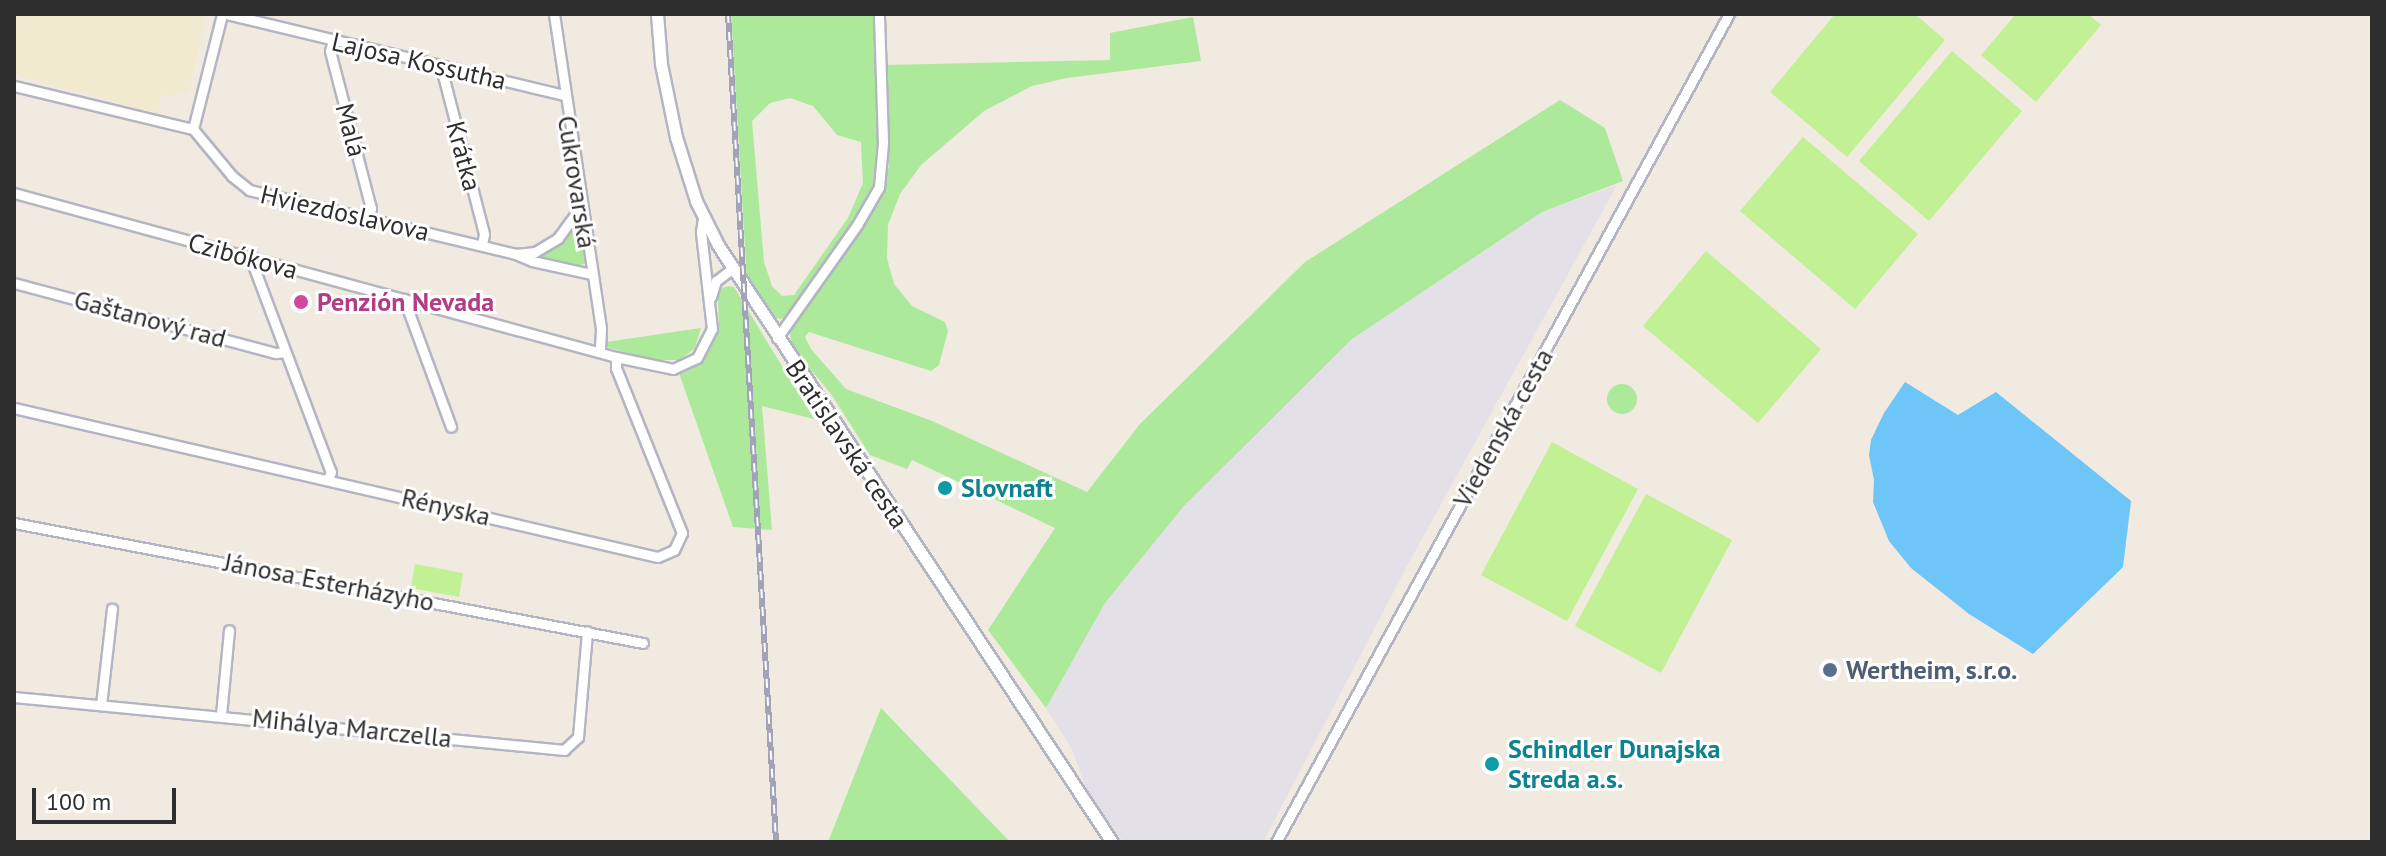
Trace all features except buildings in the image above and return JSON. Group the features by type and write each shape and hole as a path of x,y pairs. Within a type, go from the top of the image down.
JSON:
{"street":[{"name":"Lajosa Kossutha","path":"224,14 564,95"},
{"path":"14,86 193,129 224,14"},
{"name":"Cukrovarská","path":"554,14 601,329 600,350"},
{"name":"Bratislavská cesta","path":"657,14 667,101 703,217 777,338 1112,842"},
{"path":"777,338 857,225 879,187 883,143 879,14"},
{"name":"Viedenská cesta","path":"1276,842 1729,14"},
{"name":"Malá","path":"333,40 330,51 371,208 369,219"},
{"name":"Krátka","path":"444,67 443,75 484,234 482,245"},
{"name":"Hviezdoslavova","path":"193,129 232,176 249,190 591,274"},
{"name":"Czibókova","path":"14,193 660,368 687,365 697,358 709,339 710,299 701,232 703,217"},
{"path":"515,254 535,252 558,238 575,215 581,197"},
{"path":"254,258 285,352 331,472 328,479"},
{"path":"710,299 716,281 732,269"},
{"name":"Gaštanový rad","path":"14,283 276,353 285,352"},
{"path":"404,299 451,427"},
{"name":"Rényska","path":"14,408 658,557 674,550 682,533 616,368 616,357"},
{"name":"Jánosa Esterházyho","path":"14,523 643,643"},
{"path":"101,705 112,609"},
{"path":"221,715 229,630"},
{"name":"Mihálya Marczella","path":"14,697 564,750 578,737 587,631"}],"shaded area":[{"path":"14,14 206,14 189,93 178,91 177,97 162,94 158,113 14,75"},
{"path":"1617,185 1407,566 1263,842 1123,842 1087,791 1072,749 1046,708 1105,603 1184,506 1352,339 1542,212"}],"green space":[{"path":"731,14 874,14 880,150 877,177 853,223 789,316 780,319 770,316 747,282","holes":["790,98 813,106 837,135 861,142 863,183 848,218 794,295 782,296 772,286 764,262 752,121 770,103"]},
{"path":"1835,14 1915,14 1945,40 1847,157 1770,92"},
{"path":"2016,14 2088,14 2101,25 2036,102 1981,55"},
{"path":"1193,17 1201,61 1067,78 1032,86 984,111 921,165 900,194 888,225 887,258 894,284 912,306 945,322 948,331 939,365 931,371 809,332 805,337 811,349 846,389 932,421 1087,492 1140,424 1305,262 1560,100 1605,128 1623,181 1542,212 1352,339 1184,506 1105,603 1046,708 988,630 1055,528 912,460 907,469 870,455 831,394 792,347 790,332 884,188 889,165 886,65 1110,60 1110,33"},
{"path":"1952,51 2022,111 1929,221 1859,161"},
{"path":"1803,137 1918,234 1855,309 1740,211"},
{"path":"580,211 587,263 574,267 537,258 560,242"},
{"path":"1706,251 1821,349 1758,423 1643,326"},
{"path":"734,287 814,419 762,406 772,530 733,527 679,373 697,363 713,343 719,328 718,298 722,288"},
{"path":"701,328 695,348 680,360 653,360 607,347 606,342"},
{"path":"1622,384 1633,388 1637,399 1633,410 1622,414 1611,410 1607,399 1611,388"},
{"path":"1552,442 1638,489 1567,621 1481,575"},
{"path":"1646,494 1732,540 1661,673 1575,626"},
{"path":"415,564 463,573 459,597 411,588"},
{"path":"881,708 1010,842 828,842"}],"water":[{"path":"1905,382 1958,415 1996,392 2131,501 2123,567 2033,654 1969,614 1911,568 1889,541 1873,502 1874,480 1869,455 1871,440 1884,413"}],"railway":[{"path":"728,14 776,842"}],"place":[{"name":"Penzión Nevada","path":"301,302"},
{"name":"Slovnaft","path":"945,488"},
{"name":"Wertheim, s.r.o.","path":"1830,670"},
{"name":"Schindler Dunajska Streda a.s.","path":"1492,764"}]}
